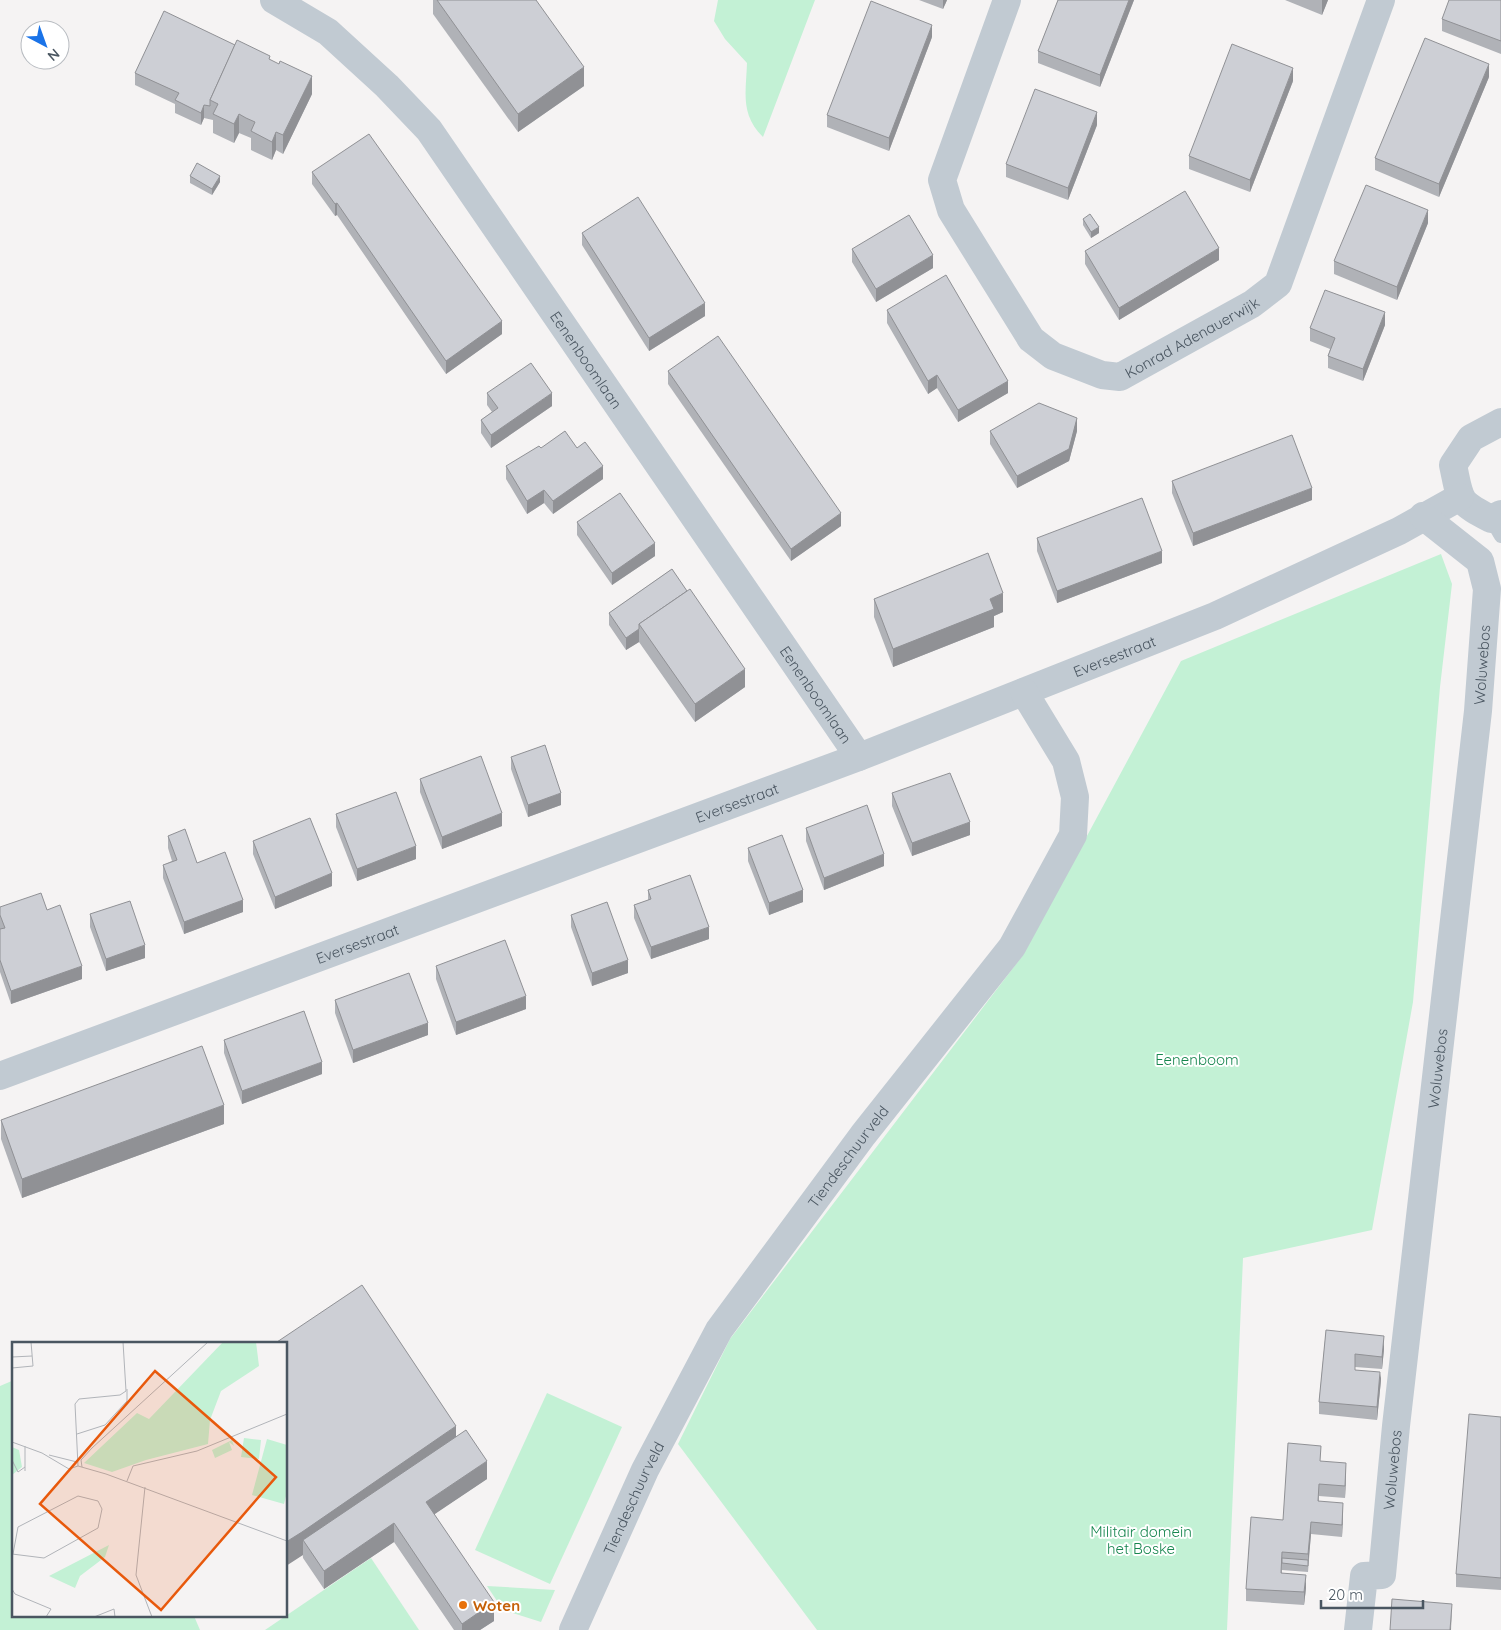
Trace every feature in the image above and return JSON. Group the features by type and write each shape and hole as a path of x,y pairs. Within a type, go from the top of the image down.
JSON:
{"street":[{"name":"Eenenboomlaan","path":"274,0 328,32 387,86 429,130 859,757"},
{"name":"Konrad Adenauerwijk","path":"1007,0 942,180 951,210 1032,339 1054,356 1102,375 1120,377 1252,304 1278,284 1381,0"},
{"path":"1498,523 1464,505 1460,497 1453,465 1471,438 1501,422"},
{"name":"Eversestraat","path":"0,1076 859,757 1024,692 1214,616 1383,538 1460,497"},
{"name":"Woluwebos","path":"1358,1630 1364,1576 1382,1575 1397,1416 1478,711 1487,589 1480,561 1423,516"},
{"name":"Tiendeschuurveld","path":"573,1630 645,1470 719,1330 863,1135 1012,947 1073,835 1075,797 1066,762 1024,692"}],"green space":[{"path":"718,0 815,0 763,137 751,120 746,103 747,63 725,39 714,21"},
{"name":"Eenenboom","path":"1441,554 1452,584 1440,687 1413,1002 1372,1230 1243,1258 1227,1630 817,1630 678,1444 730,1339 1023,955 1181,661"},
{"path":"12,1381 12,1618 195,1618 200,1630 0,1630 0,1386"},
{"path":"547,1393 622,1427 550,1584 475,1550"},
{"path":"371,1558 419,1630 265,1630 283,1618 288,1618 288,1614"},
{"path":"487,1586 555,1590 541,1622 503,1610"}],"building":[{"path":"437,0 536,0 584,67 518,114"},
{"path":"1058,0 1129,0 1100,75 1038,51"},
{"path":"1449,0 1501,0 1501,41 1442,19"},
{"path":"871,1 932,25 889,138 827,115"},
{"path":"164,11 235,45 210,100 210,106 204,105 201,113 175,100 179,93 135,73"},
{"path":"1425,38 1489,64 1439,184 1375,158"},
{"path":"237,40 270,56 269,59 279,64 280,61 312,76 283,135 276,132 272,142 251,131 255,122 239,114 234,124 213,114 218,104 210,100"},
{"path":"1232,44 1293,68 1250,180 1189,156"},
{"path":"1035,89 1097,112 1068,188 1006,164"},
{"path":"369,134 502,321 446,361 337,203 335,204 312,172"},
{"path":"197,163 220,176 212,189 190,176"},
{"path":"1366,185 1428,210 1397,287 1334,261"},
{"path":"1185,191 1219,248 1119,308 1085,251"},
{"path":"638,197 705,303 649,338 582,233"},
{"path":"1090,214 1099,227 1091,232 1083,219"},
{"path":"909,215 933,255 876,289 852,249"},
{"path":"946,275 1008,381 958,410 937,375 928,381 887,310"},
{"path":"1325,290 1385,312 1363,369 1328,356 1335,338 1310,328"},
{"path":"718,336 841,513 791,549 668,371"},
{"path":"531,363 552,393 491,435 481,420 498,408 487,393"},
{"path":"1039,403 1077,418 1069,449 1017,476 990,431"},
{"path":"565,431 577,448 585,442 603,466 553,501 544,490 527,501 506,466 539,446 541,448"},
{"path":"1292,435 1312,488 1193,533 1172,481"},
{"path":"620,493 655,543 612,573 577,522"},
{"path":"1142,498 1162,551 1057,591 1037,538"},
{"path":"988,553 1003,593 990,599 994,609 893,649 874,599"},
{"path":"672,569 687,591 639,624 639,629 626,638 609,613"},
{"path":"690,589 745,669 695,704 639,624"},
{"path":"545,745 561,793 528,805 511,757"},
{"path":"481,756 502,813 442,837 420,779"},
{"path":"950,773 970,822 912,843 892,793"},
{"path":"396,792 416,846 357,869 336,814"},
{"path":"867,805 884,854 824,878 806,828"},
{"path":"310,818 332,873 275,897 253,841"},
{"path":"185,829 197,863 225,852 243,900 184,922 163,865 177,860 168,836"},
{"path":"782,835 803,890 769,903 748,848"},
{"path":"690,875 709,927 651,947 634,905 651,899 648,890"},
{"path":"41,893 47,910 60,905 82,966 11,991 0,960 0,929 5,928 0,915 0,907"},
{"path":"130,901 145,945 106,959 90,914"},
{"path":"607,902 628,960 592,973 571,915"},
{"path":"505,940 526,996 456,1022 436,966"},
{"path":"409,973 428,1023 353,1050 335,1000"},
{"path":"304,1011 322,1062 242,1091 224,1040"},
{"path":"202,1046 224,1105 22,1179 1,1120"},
{"path":"362,1285 456,1426 288,1541 288,1342 277,1342"},
{"path":"1326,1330 1384,1336 1382,1357 1355,1354 1355,1370 1380,1372 1377,1407 1319,1402"},
{"path":"1469,1414 1501,1417 1501,1578 1456,1574"},
{"path":"466,1430 487,1461 426,1502 494,1602 462,1624 394,1523 324,1571 303,1540"},
{"path":"1288,1443 1321,1446 1320,1461 1346,1463 1345,1486 1319,1484 1318,1501 1343,1503 1342,1525 1311,1522 1308,1554 1282,1552 1281,1573 1306,1575 1304,1592 1246,1589 1251,1517 1283,1520"},
{"path":"1282,1558 1308,1560 1308,1566 1282,1563"},
{"path":"1392,1599 1452,1604 1450,1630 1390,1630"}],"place":[{"name":"Woten","path":"463,1605"}],"park label":[{"name":"Militair domein het Boske","path":"1141,1540"}]}
